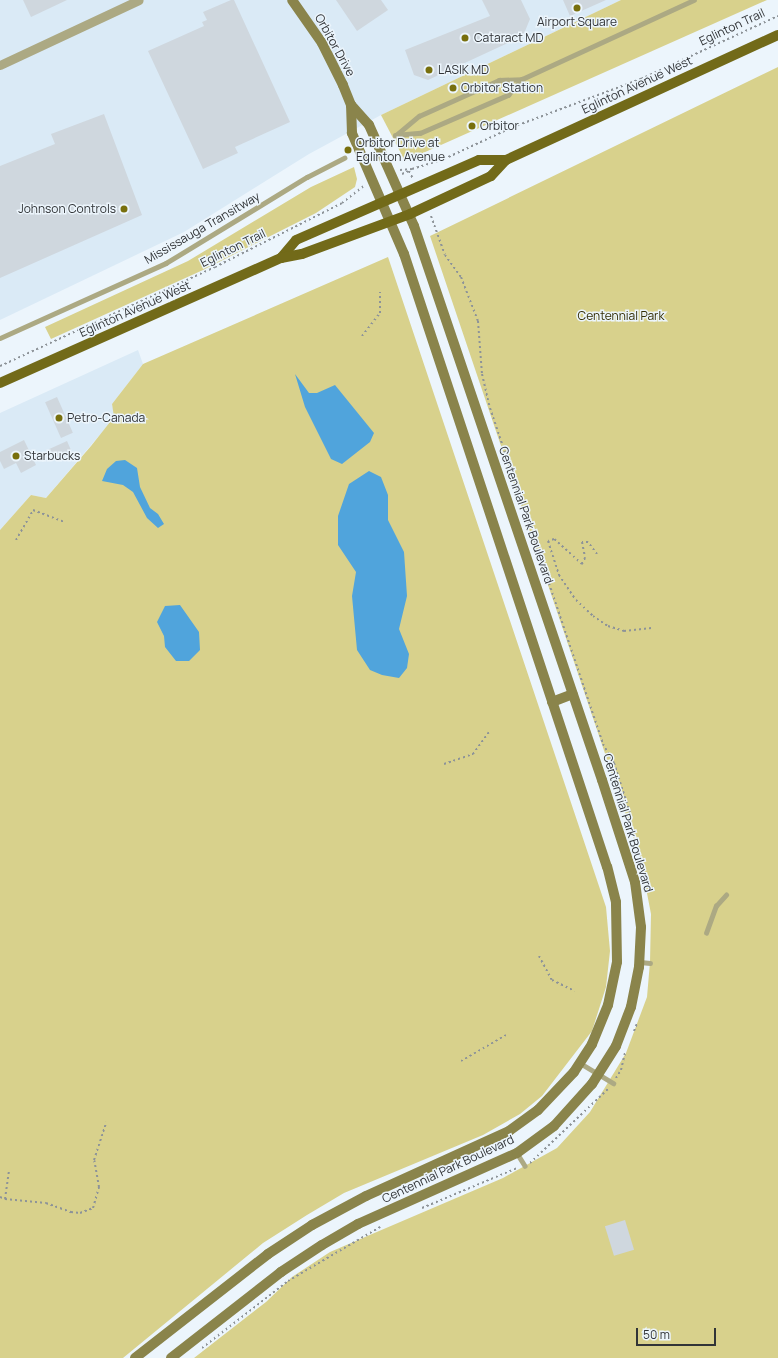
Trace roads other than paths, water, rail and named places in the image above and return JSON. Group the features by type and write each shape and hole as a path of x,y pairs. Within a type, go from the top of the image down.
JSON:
{"main road":[{"name":"Eglinton Avenue West","path":"0,383 281,258 302,254 410,214 491,176 506,160 778,35"},
{"name":"Eglinton Avenue West","path":"281,258 296,240 383,207 478,160 506,160"}],"street":[{"path":"0,65 139,0"},
{"name":"Orbitor Drive","path":"292,0 322,43 351,105 369,125 403,198"},
{"name":"Orbitor Drive","path":"351,105 352,133 383,207"},
{"name":"Centennial Park Boulevard","path":"171,1358 281,1272 322,1245 358,1224 517,1153 559,1122 599,1075 622,1034 645,962 635,882 573,694 410,214 403,198"},
{"name":"Centennial Park Boulevard","path":"135,1358 268,1254 312,1225 366,1196 509,1131 538,1110 580,1063 608,1005 617,962 617,921 607,867 404,254 383,207"},
{"path":"552,702 573,694"}],"lane":[{"path":"522,79 508,95 420,133 395,136 420,116 499,80 522,79 694,0"},
{"name":"Mississauga Transitway","path":"0,338 166,264 307,177 344,158"},
{"path":"706,933 716,906 726,895"},
{"path":"580,1063 613,1083"},
{"path":"517,1153 524,1167"}],"water":[{"path":"295,374 309,393 317,393 335,385 374,433 370,442 342,464 331,459 305,407"},
{"path":"125,460 137,468 140,487 150,508 158,514 164,524 158,528 147,518 133,492 123,485 102,481 107,469 116,461"},
{"path":"369,471 381,477 388,495 388,520 404,552 407,596 399,629 409,654 407,668 399,678 382,675 370,670 357,650 352,596 356,572 338,545 338,516 349,484"},
{"path":"180,605 199,632 200,650 189,661 176,661 165,647 164,636 157,622 165,606"}],"place":[{"name":"Airport Square","path":"577,8"},
{"name":"Cataract MD","path":"465,38"},
{"name":"LASIK MD","path":"429,70"},
{"name":"Orbitor Station","path":"453,88"},
{"name":"Orbitor","path":"472,126"},
{"name":"Orbitor Drive at Eglinton Avenue","path":"348,150"},
{"name":"Johnson Controls","path":"124,209"},
{"name":"Petro-Canada","path":"59,418"},
{"name":"Starbucks","path":"16,456"}],"park label":[{"name":"Centennial Park","path":"621,316"}]}
